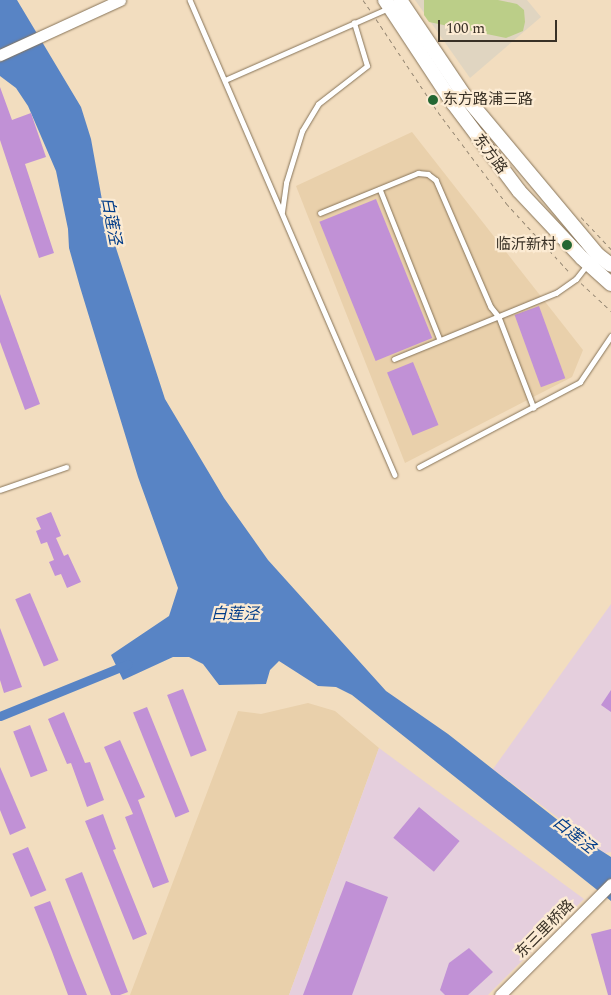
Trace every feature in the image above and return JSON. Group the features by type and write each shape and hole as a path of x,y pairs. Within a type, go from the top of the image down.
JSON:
{"main road":[{"name":"东方路","path":"392,3 453,103 519,191 588,264 611,284"},
{"name":"东方路","path":"392,3 464,95 598,254 611,265"}],"street":[{"path":"0,55 120,0"},
{"name":"东三里桥路","path":"500,995 611,884"}],"lane":[{"path":"190,0 395,475"},
{"path":"225,80 373,15 392,3"},
{"path":"282,213 286,183 302,131 318,104 367,66 354,23"},
{"path":"320,214 418,173 428,174 436,180 490,307 499,317 534,408"},
{"path":"380,189 440,340"},
{"path":"394,359 556,293 576,279 588,264"},
{"path":"419,466 534,408 580,382 611,336"},
{"path":"0,490 66,467"}],"path":[{"name":"东方路","path":"364,0 438,112 506,203 576,279 611,311"}],"shaded area":[{"path":"415,0 527,0 541,17 470,78"},
{"path":"412,132 583,350 572,377 405,463 296,186"},
{"path":"611,604 611,852 605,853 493,769"},
{"path":"308,703 335,711 379,748 289,995 130,995 238,711 261,714"},
{"path":"379,748 584,899 488,995 289,995"}],"green space":[{"path":"424,0 498,0 517,4 524,10 525,22 523,31 506,38 429,22 424,15"}],"water":[{"name":"白莲泾","path":"0,0 17,0 81,107 91,139 104,211 165,399 224,498 268,560 386,691 448,734 578,836 611,857 611,901 352,695 336,687 318,686 279,661 270,670 266,684 219,685 203,664 189,657 173,657 123,680 111,655 169,616 178,588 138,477 80,287 69,248 68,229 56,171 28,106 16,88 0,76"}],"building":[{"path":"0,87 12,120 31,113 46,157 25,164 54,253 39,258 0,140"},
{"path":"376,199 432,338 376,361 319,222"},
{"path":"0,294 40,404 25,410 0,342"},
{"path":"539,306 565,378 541,387 515,315"},
{"path":"413,362 438,425 413,436 387,372"},
{"path":"51,512 61,536 56,538 64,556 68,554 81,582 67,588 61,574 55,576 49,562 54,560 47,542 41,544 36,531 41,529 36,518"},
{"path":"30,593 59,660 44,666 15,599"},
{"path":"0,628 22,687 4,693 0,680"},
{"path":"183,689 207,751 191,757 167,695"},
{"path":"611,690 611,712 601,705"},
{"path":"147,707 189,812 175,817 133,713"},
{"path":"64,712 85,763 90,762 104,800 87,807 71,763 67,764 48,719"},
{"path":"30,725 48,771 31,777 13,731"},
{"path":"120,740 145,797 138,800 169,882 153,888 125,817 133,814 104,747"},
{"path":"0,767 26,828 10,835 0,810"},
{"path":"419,807 460,841 434,872 393,838"},
{"path":"103,814 116,849 113,850 147,934 133,940 85,821"},
{"path":"28,847 46,890 31,897 12,854"},
{"path":"82,872 128,992 120,995 111,995 65,879"},
{"path":"346,881 388,897 352,995 303,995"},
{"path":"50,901 87,995 68,995 34,907"},
{"path":"611,929 611,995 608,995 591,934"},
{"path":"469,948 493,972 468,995 445,995 440,990 449,963"}],"waterway":[{"path":"0,716 128,664"}],"place":[{"name":"东方路浦三路","path":"433,100"},
{"name":"临沂新村","path":"567,245"}]}
